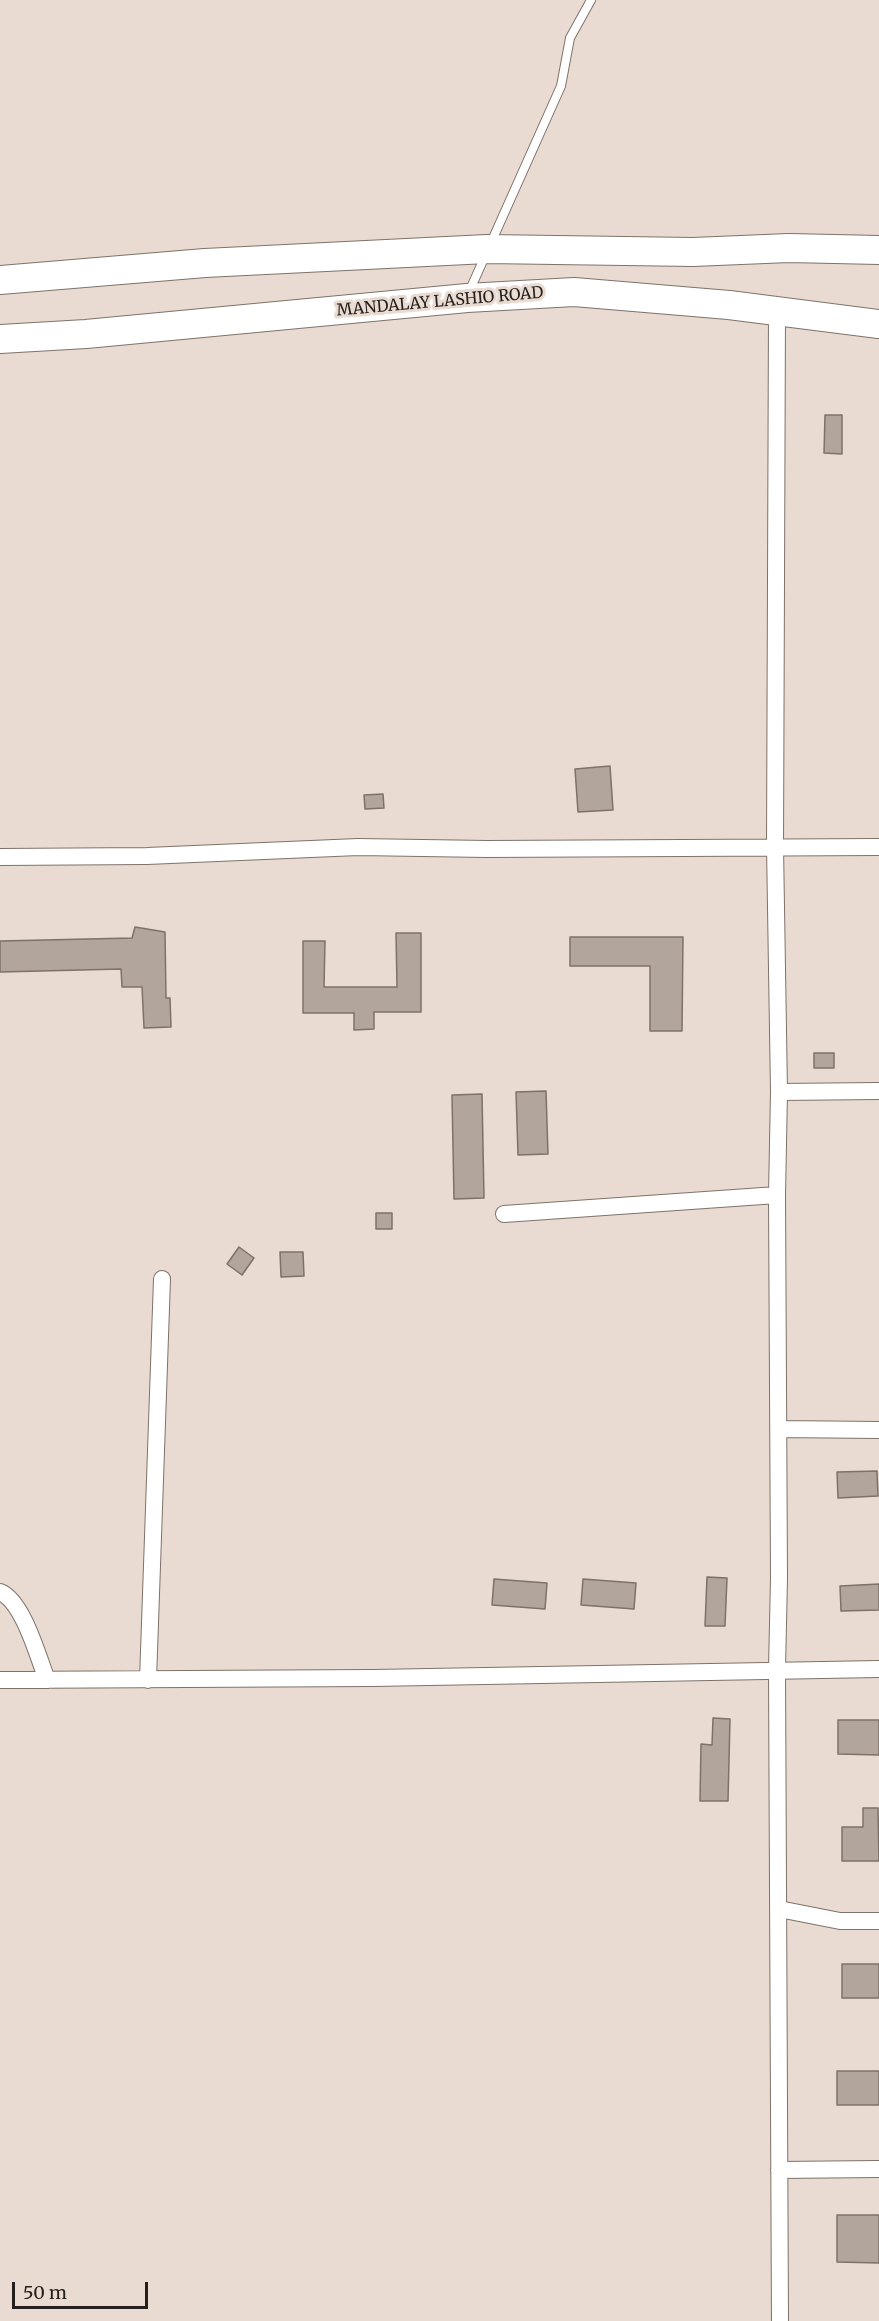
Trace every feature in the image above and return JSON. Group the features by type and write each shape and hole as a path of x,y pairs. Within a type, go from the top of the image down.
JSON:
{"highway":[{"path":"0,280 205,263 487,249 693,252 789,248 879,250"},
{"name":"MANDALAY LASHIO ROAD","path":"0,339 86,334 467,298 574,292 729,305 879,324"}],"street":[{"path":"777,312 775,846 779,1092 777,1669 780,2321"},
{"path":"0,857 147,856 358,847 487,849 879,847"},
{"path":"779,1092 879,1091"},
{"path":"504,1214 777,1195"},
{"path":"148,1680 162,1279"},
{"path":"778,1429 879,1430"},
{"path":"0,1592 8,1595 22,1616 47,1680"},
{"path":"0,1680 373,1678 777,1669 879,1669"},
{"path":"779,1909 840,1921 879,1921"},
{"path":"779,2170 879,2169"}],"lane":[{"path":"467,298 561,86 570,38 591,0"}],"building":[{"path":"825,415 842,415 842,454 824,453"},
{"path":"610,766 613,810 578,812 575,769"},
{"path":"383,794 384,808 365,809 364,795"},
{"path":"135,927 165,932 166,998 170,998 171,1027 144,1028 142,987 122,987 121,969 0,972 0,941 132,938"},
{"path":"396,933 421,933 421,1012 374,1012 374,1029 354,1030 354,1013 303,1013 303,941 325,941 324,987 397,987"},
{"path":"570,937 683,937 682,1031 650,1031 650,966 570,966"},
{"path":"814,1053 834,1053 834,1068 814,1068"},
{"path":"546,1091 548,1154 518,1155 516,1092"},
{"path":"482,1094 484,1198 454,1199 452,1095"},
{"path":"376,1213 392,1213 392,1229 376,1229"},
{"path":"239,1247 254,1258 242,1275 227,1264"},
{"path":"280,1252 303,1252 304,1276 281,1277"},
{"path":"877,1471 878,1496 838,1498 837,1472"},
{"path":"707,1577 727,1578 725,1626 705,1626"},
{"path":"494,1579 547,1583 545,1609 492,1605"},
{"path":"583,1579 636,1583 634,1609 581,1605"},
{"path":"879,1584 879,1610 841,1611 840,1586"},
{"path":"713,1718 730,1719 728,1801 700,1801 701,1744 712,1745"},
{"path":"838,1720 879,1720 879,1755 838,1754"},
{"path":"863,1808 878,1808 879,1861 842,1861 842,1827 863,1827"},
{"path":"842,1964 879,1964 879,1998 842,1998"},
{"path":"837,2071 879,2071 879,2105 837,2105"},
{"path":"837,2215 879,2215 879,2263 837,2262"}]}
